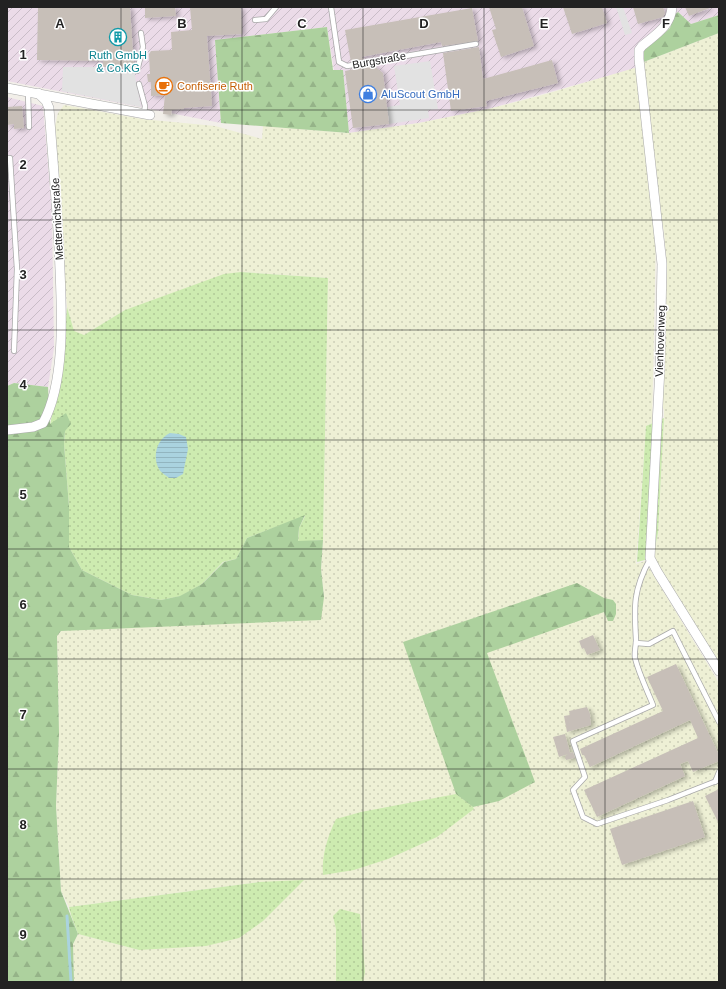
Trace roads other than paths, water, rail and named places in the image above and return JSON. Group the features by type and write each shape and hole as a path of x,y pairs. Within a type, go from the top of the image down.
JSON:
{"street":[{"name":"Vienhovenweg","path":"650,558 660,368 662,264 639,50 666,25 671,16 672,7"},
{"path":"7,88 147,114"},
{"name":"Metternichstraße","path":"7,430 33,427 43,423 50,406 55,386 60,352 61,304 58,214 49,108 46,101 38,94"},
{"path":"650,558 719,671"}],"lane":[{"path":"255,20 266,19 276,7"},
{"name":"Burgstraße","path":"331,7 339,62 347,66 476,44"},
{"path":"137,71 143,47 141,32"},
{"path":"138,84 147,114"},
{"path":"28,92 30,127"},
{"path":"7,158 10,158 17,269 14,351"},
{"path":"650,558 639,580 637,589 635,613 635,657 653,705 573,741 585,777 573,790 583,817 597,824 668,800 717,781 719,772"},
{"path":"636,643 649,644 673,631 719,722"}],"water":[{"path":"170,433 179,434 186,437 188,449 183,474 176,478 169,478 161,472 156,459 159,444 162,439"}],"waterway":[{"path":"67,916 71,982"}],"place":[{"name":"Ruth GmbH & Co.KG","path":"118,37"},
{"name":"Confiserie Ruth","path":"164,86"},
{"name":"AluScout GmbH","path":"368,94"}]}
